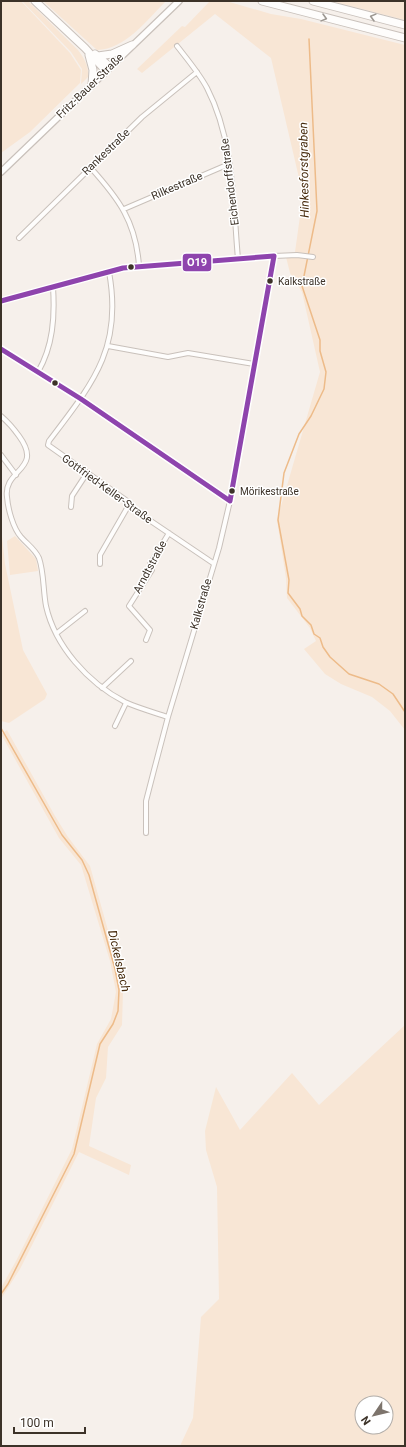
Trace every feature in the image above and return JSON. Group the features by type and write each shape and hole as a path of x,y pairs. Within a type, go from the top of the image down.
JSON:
{"highway":[{"path":"35,1 84,48 89,55 108,69"},
{"path":"39,1 43,8"},
{"path":"262,1 405,38"},
{"path":"314,1 405,25"},
{"path":"98,56 112,54 132,45"},
{"path":"84,48 98,56 108,69"},
{"path":"89,55 93,70 92,85"}],"main road":[{"name":"Fritz-Bauer-Straße","path":"1,172 179,1"}],"street":[{"name":"Eichendorffstraße","path":"177,46 207,88 226,139 238,259"},
{"name":"Rankestraße","path":"19,238 142,117 197,72"},
{"name":"Rilkestraße","path":"124,209 229,164"},
{"path":"90,167 109,187 124,209 135,240 139,266"},
{"path":"1,301 108,272 139,266 274,256 313,257"},
{"name":"Kalkstraße","path":"146,833 146,801 168,717 230,501 274,256"},
{"path":"81,399 96,375 108,346 114,307 108,272"},
{"path":"38,372 45,360 52,334 54,316 53,287"},
{"path":"108,346 168,357 188,353 254,364"},
{"path":"1,349 81,399 230,501"},
{"name":"Gottfried-Keller-Straße","path":"81,399 49,441 48,444 50,448 130,503 136,511 213,563"},
{"path":"1,416 11,425 28,451 27,460 9,485 7,497 16,531 38,556 47,607 57,634 72,659 102,688 126,703 168,717"},
{"path":"1,455 16,475"},
{"path":"71,507 72,496 87,473"},
{"path":"100,564 100,554 130,503"},
{"name":"Arndtstraße","path":"146,640 150,630 129,606 152,570 150,564 169,533"},
{"path":"57,634 85,611"},
{"path":"102,688 131,661"},
{"path":"115,726 126,703"}],"shaded area":[{"path":"1,1 21,1 70,53 81,70 80,83 30,132 1,153"},
{"path":"22,1 28,1 78,50 86,62 88,69 88,77 81,84 82,69 71,52"},
{"path":"43,1 166,1 127,39 117,45 97,50"},
{"path":"210,1 226,1 271,14 301,19 405,45 405,730 390,711 372,697 341,684 325,674 304,649 316,641 310,628 287,598 286,578 277,520 320,372 302,292 290,273 286,257 297,258 295,252 303,195 271,58 215,14 142,73 137,69 182,26 185,27"},
{"path":"331,1 405,1 405,20"},
{"path":"1,527 5,564 23,650 47,694 45,699 9,723 1,721"},
{"path":"15,536 36,559 38,571 10,575 7,541"},
{"path":"7,730 55,816 68,837 90,866 118,966 123,991 122,1025 108,1047 106,1078 96,1098 89,1146 131,1165 129,1175 79,1152 20,1269 1,1299 1,1288 72,1149 97,1044 111,1019 116,992 110,961 81,865 59,838 1,734"},
{"path":"405,1025 405,1446 180,1446 193,1418 201,1317 219,1299 217,1187 206,1150 205,1131 216,1087 240,1130 292,1073 319,1105"}],"waterway":[{"name":"Hinkesforstgraben","path":"309,39 317,211 302,286 320,340 320,351 326,372 324,389 311,416 299,434 284,473 278,520 289,580 288,593 300,609 302,616 311,625 314,634 320,638 323,647 330,657 349,674 379,684 393,694 405,712"},
{"name":"Dickelsbach","path":"1,728 62,835 82,860 89,875 115,969 119,990 118,1011 113,1024 100,1044 74,1154 8,1284 1,1294"}],"transit line":[{"name":"O19","path":"1,301 123,268 274,256 230,501 81,399 1,349"}],"place":[{"name":"Kalkstraße","path":"270,281"},
{"name":"Mörikestraße","path":"232,491"}]}
